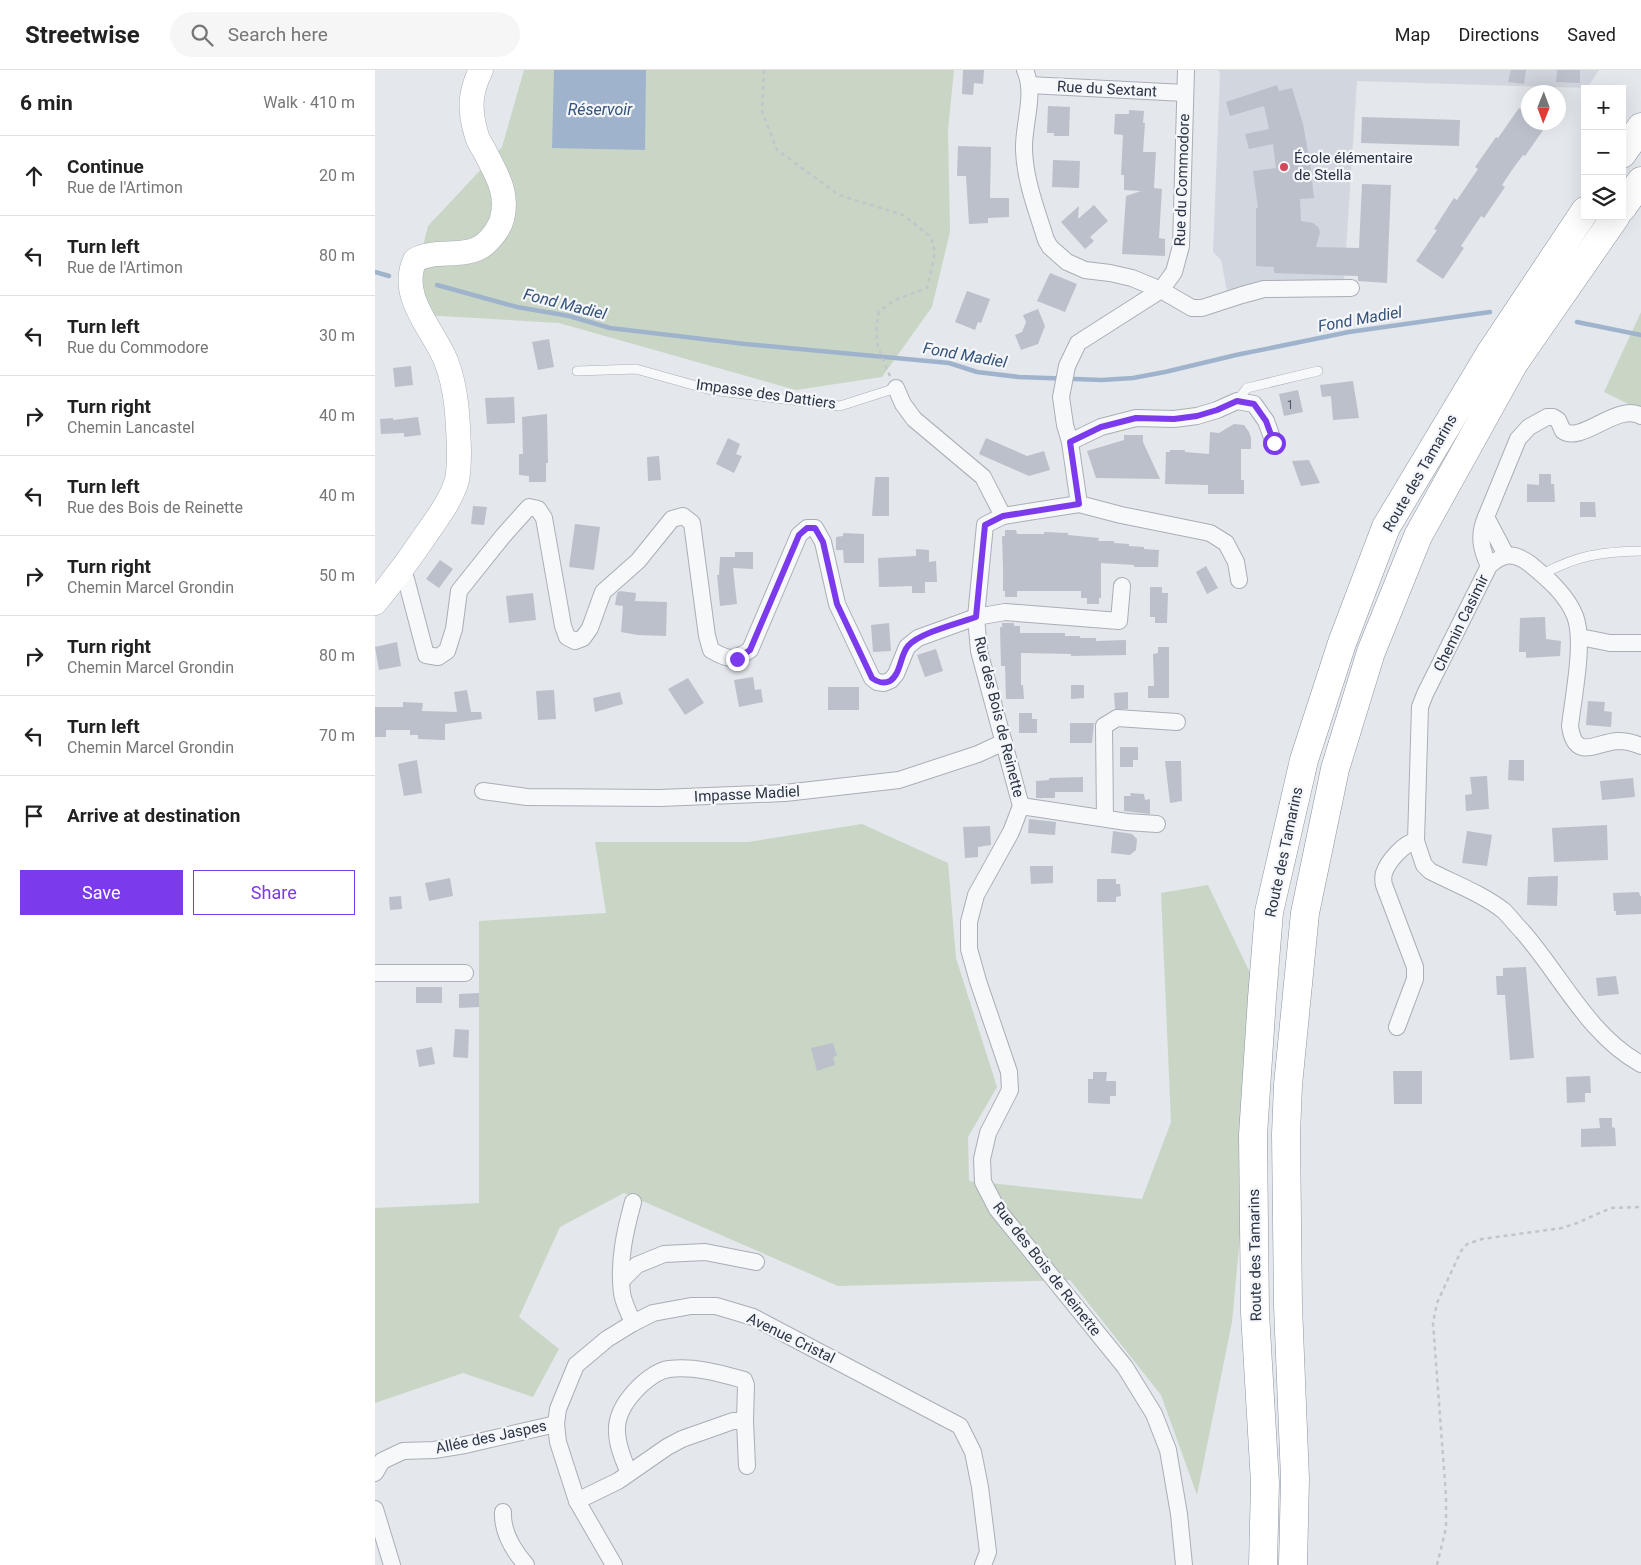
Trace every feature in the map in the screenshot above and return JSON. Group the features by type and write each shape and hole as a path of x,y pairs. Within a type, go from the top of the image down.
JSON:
{"highway":[{"path":"1626,148 1641,127"},
{"path":"1626,202 1641,181"},
{"name":"Route des Tamarins","path":"1263,1565 1265,1483 1255,1313 1253,1135 1269,912 1304,760 1342,643 1387,527 1491,352 1581,217"},
{"name":"Route des Tamarins","path":"1293,1565 1295,1479 1288,1306 1286,1134 1288,1085 1305,913 1335,769 1371,652 1418,536 1514,363 1613,220"}],"main road":[{"path":"375,603 399,574 451,496 457,478 459,464 458,422 452,382 445,359 420,315 410,286 412,266 415,260 423,256 471,251 485,244 501,223 505,195 476,135 472,114 471,94 481,70"}],"street":[{"name":"Rue du Commodore","path":"1079,504 1061,397 1067,366 1078,343 1161,290 1174,272 1181,246 1186,70"},
{"name":"Rue du Sextant","path":"1185,93 1027,77 1024,150 1031,194 1050,247 1067,262 1085,270 1132,278 1161,290 1192,308 1202,308 1264,290 1351,288"},
{"path":"896,388 903,404 914,419 983,477 1003,516 1079,504 1121,515 1210,533 1226,543 1236,562 1239,580"},
{"path":"1070,442 1101,427 1136,418 1174,419 1197,416 1237,401 1254,404 1266,421 1274,443"},
{"path":"1489,566 1481,543 1481,530 1518,439 1529,427 1547,417 1553,416 1558,420 1563,430 1570,433 1596,426 1622,413 1632,412 1641,416"},
{"path":"399,574 406,579 427,654 437,657 447,651 454,629 459,591 529,507 538,508 544,518 563,626 567,637 575,641 583,638 590,628 603,592 638,560 672,519 683,516 692,522 707,636 711,650 723,657 737,659 750,650 799,535 807,528 815,528 823,542 837,604 872,678 877,682 884,683 891,680 896,674 907,647 918,638 976,617 1005,612 1119,621 1122,586"},
{"name":"Rue des Bois de Reinette","path":"1003,516 985,525 976,617 979,651 1021,806 1011,832 976,895 969,922 969,949 1009,1072 1010,1090 987,1133 982,1159 983,1182 997,1209 1125,1367 1154,1414 1168,1450 1179,1514 1184,1565"},
{"path":"1487,517 1506,555 1526,562 1543,574 1571,608 1576,617 1580,637 1570,726 1573,741 1582,748 1620,741 1641,746"},
{"name":"Chemin Casimir","path":"1506,555 1499,557 1489,566 1420,707 1416,841 1424,864 1430,871 1475,893 1503,911 1532,943 1597,1029 1616,1047 1641,1064"},
{"path":"1580,637 1610,643 1641,643"},
{"path":"1105,818 1104,726 1117,718 1177,722"},
{"name":"Impasse Madiel","path":"483,791 527,797 660,798 785,793 899,780 978,754 1004,742"},
{"path":"1021,806 1157,824"},
{"path":"1397,1027 1415,979 1415,967 1383,885 1383,877 1385,871 1403,848 1407,844 1416,841"},
{"path":"375,973 465,973"},
{"path":"633,1202 624,1232 622,1280 622,1294 633,1322"},
{"path":"622,1280 637,1265 665,1254 705,1252 756,1262"},
{"name":"Avenue Cristal","path":"614,1565 577,1501 558,1442 555,1424 558,1409 576,1366 607,1339 633,1322 653,1313 691,1306 716,1306 753,1317 960,1426 973,1452 980,1487 988,1552 983,1565"},
{"path":"629,1473 620,1453 617,1440 617,1424 620,1410 633,1392 644,1382 666,1369 690,1368 715,1372 744,1380 746,1384 747,1466"},
{"path":"577,1501 618,1481 683,1439 733,1421 745,1421"},
{"name":"Allée des Jaspes","path":"375,1473 382,1461 403,1451 434,1450 465,1445 555,1424"},
{"path":"375,1509 392,1565"},
{"path":"503,1512 503,1524 514,1550 526,1565"}],"lane":[{"name":"Impasse des Dattiers","path":"577,371 636,369 711,390 840,406 896,388"},
{"path":"1237,401 1247,388 1318,371"},
{"path":"1543,574 1563,563 1585,557 1607,552 1641,551"}],"path":[{"path":"764,70 762,111 777,150 839,195 903,215 931,237 935,253 927,288 895,300 879,311 876,330 877,346 896,388"},
{"path":"1437,1565 1447,1528 1433,1324 1437,1303 1461,1251 1467,1244 1482,1240 1562,1228 1611,1208 1641,1207"}],"shaded area":[{"name":"École élémentaire de Stella","path":"1218,70 1599,70 1589,85 1581,85 1581,88 1566,87 1566,85 1521,86 1357,81 1344,281 1256,282 1227,291 1221,260 1213,252 1220,74"}],"green space":[{"path":"524,70 954,70 948,130 950,232 932,307 882,377 796,390 559,323 406,314 428,226 502,147"},
{"path":"1641,312 1641,410 1604,392"},
{"path":"862,824 948,863 956,958 997,1087 968,1137 969,1181 1142,1199 1171,1122 1161,893 1208,885 1262,998 1232,1322 1197,1495 1161,1395 1070,1280 838,1286 624,1193 560,1227 519,1317 559,1349 533,1397 463,1373 375,1403 375,1208 479,1203 479,921 606,913 595,842 748,842"}],"water":[{"name":"Réservoir","path":"554,70 646,70 645,150 552,148"}],"building":[{"path":"963,70 984,70 983,84 974,83 973,95 962,94"},
{"path":"1511,70 1526,70 1524,84 1508,82"},
{"path":"1557,70 1580,70 1580,83 1556,82"},
{"path":"1277,85 1279,91 1292,88 1303,124 1314,198 1300,199 1301,221 1313,223 1318,227 1320,232 1316,247 1359,248 1362,184 1391,185 1387,283 1358,281 1358,276 1274,273 1274,267 1256,266 1256,208 1258,208 1253,171 1276,168 1273,144 1249,149 1245,134 1269,129 1264,106 1230,116 1226,102"},
{"path":"1048,106 1070,107 1069,136 1054,136 1054,133 1047,133"},
{"path":"1519,108 1521,109 1521,130 1543,130 1525,156 1523,155 1512,170 1502,185 1505,187 1484,218 1481,216 1461,246 1464,248 1443,279 1416,261 1437,230 1434,229 1454,198 1457,200 1478,169 1475,167 1496,137 1498,138"},
{"path":"1129,110 1144,111 1143,152 1156,152 1154,188 1162,189 1159,238 1165,239 1165,256 1122,254 1126,196 1141,191 1124,190 1124,175 1121,175 1123,135 1114,134 1115,114 1129,114"},
{"path":"1362,117 1460,120 1459,146 1361,143"},
{"path":"958,146 991,147 990,198 1009,198 1009,217 988,218 988,223 969,224 966,176 957,176"},
{"path":"1053,160 1080,161 1079,188 1052,187"},
{"path":"1094,205 1108,221 1090,237 1094,241 1085,249 1061,222 1079,206 1078,219"},
{"path":"1050,273 1077,284 1065,312 1037,301"},
{"path":"967,291 990,299 981,323 978,322 975,330 955,322"},
{"path":"1038,309 1045,326 1038,344 1021,350 1015,335 1022,332 1026,322 1023,315"},
{"path":"549,339 554,367 538,370 532,342"},
{"path":"411,366 413,385 395,387 393,368"},
{"path":"1353,381 1359,418 1333,420 1331,396 1322,397 1320,385"},
{"path":"1298,390 1303,412 1284,416 1279,394"},
{"path":"514,397 515,423 487,424 485,398"},
{"path":"547,414 548,463 546,463 546,482 529,482 529,476 519,475 519,454 523,454 522,417"},
{"path":"418,417 421,435 404,437 404,433 381,434 380,419 393,418 393,420"},
{"path":"1234,424 1244,425 1251,438 1251,449 1241,449 1241,480 1244,480 1244,494 1208,494 1208,485 1165,484 1166,452 1170,452 1170,450 1185,450 1185,452 1209,454 1210,432 1219,433"},
{"path":"1124,435 1143,435 1143,442 1160,479 1096,478 1087,451 1124,440"},
{"path":"728,438 740,444 736,454 742,456 734,473 716,464"},
{"path":"986,438 1027,456 1044,451 1050,470 1029,476 979,454"},
{"path":"659,456 661,480 648,481 647,457"},
{"path":"1309,460 1320,483 1301,486 1292,461"},
{"path":"1539,474 1551,474 1551,484 1554,484 1555,502 1527,502 1527,484 1539,485"},
{"path":"875,477 889,477 889,516 872,516"},
{"path":"1580,502 1595,502 1596,517 1580,517"},
{"path":"473,506 487,507 484,525 471,524"},
{"path":"575,524 600,527 594,570 569,567"},
{"path":"1005,530 1016,530 1017,534 1068,533 1068,535 1099,538 1098,541 1114,541 1114,543 1129,544 1129,546 1144,547 1144,549 1159,550 1158,567 1134,567 1134,565 1101,563 1101,598 1099,598 1099,604 1087,604 1087,598 1081,598 1081,591 1017,591 1017,597 1005,597 1005,591 1003,591 1002,536 1005,536"},
{"path":"843,533 864,534 864,563 844,563 843,550 836,550 836,537 843,536"},
{"path":"916,549 929,550 929,562 936,561 937,582 925,582 925,593 912,593 912,586 879,587 878,558 916,556"},
{"path":"735,552 753,552 753,569 733,568 737,604 720,606 717,575 719,575 720,557 735,557"},
{"path":"440,560 453,569 439,588 426,579"},
{"path":"1206,566 1218,588 1207,594 1196,572"},
{"path":"1150,587 1162,587 1162,593 1168,593 1167,623 1155,623 1155,617 1150,617"},
{"path":"620,591 636,593 635,601 667,602 666,636 621,632 623,606 615,605 617,593"},
{"path":"533,593 536,620 509,623 506,596"},
{"path":"1545,617 1546,639 1561,641 1560,656 1526,658 1526,652 1519,652 1520,618"},
{"path":"889,623 891,651 873,652 871,625"},
{"path":"1002,623 1014,623 1014,626 1020,626 1020,633 1065,633 1065,636 1096,638 1096,641 1126,640 1126,655 1071,656 1071,654 1021,653 1021,685 1023,685 1024,699 1006,699 1005,666 1001,666 1000,627 1002,627"},
{"path":"397,642 401,666 379,670 375,647"},
{"path":"1158,647 1169,647 1169,698 1148,698 1148,686 1154,686 1153,654 1158,653"},
{"path":"936,649 943,671 925,677 917,655"},
{"path":"753,677 755,690 761,689 763,702 739,707 734,680"},
{"path":"688,678 704,703 685,715 668,689"},
{"path":"1071,685 1084,685 1084,698 1071,699"},
{"path":"828,687 859,687 859,710 828,710"},
{"path":"467,690 471,712 481,712 482,719 445,724 445,740 418,739 418,735 410,735 410,730 386,730 386,737 375,737 375,707 403,707 403,702 423,703 422,711 457,712 454,692"},
{"path":"554,690 556,719 538,720 536,691"},
{"path":"620,692 623,704 595,712 593,698"},
{"path":"1128,692 1128,709 1115,709 1114,693"},
{"path":"1588,701 1605,702 1604,711 1612,712 1611,727 1586,725"},
{"path":"1019,713 1032,713 1032,719 1037,719 1037,733 1019,733"},
{"path":"1070,723 1094,723 1092,743 1070,743"},
{"path":"1120,747 1138,747 1138,760 1133,760 1133,767 1120,767"},
{"path":"417,760 422,793 404,796 398,764"},
{"path":"1509,760 1524,760 1524,781 1508,780"},
{"path":"1165,761 1181,761 1182,801 1170,803"},
{"path":"1487,776 1489,809 1466,811 1465,795 1472,794 1470,777"},
{"path":"1083,777 1083,792 1055,792 1055,798 1036,798 1036,781 1049,780 1049,778"},
{"path":"1633,778 1635,797 1602,800 1600,781"},
{"path":"1130,793 1144,794 1145,800 1150,799 1150,814 1124,811 1124,796 1131,796"},
{"path":"1029,819 1056,822 1055,835 1028,833"},
{"path":"1607,825 1608,860 1554,862 1552,828"},
{"path":"990,826 991,845 978,847 978,857 965,858 963,827"},
{"path":"1113,831 1132,834 1137,839 1136,850 1130,855 1111,853"},
{"path":"1467,831 1492,835 1487,866 1462,863"},
{"path":"1030,866 1053,866 1053,883 1031,884"},
{"path":"1558,876 1557,906 1527,905 1528,877"},
{"path":"450,878 453,896 429,901 425,883"},
{"path":"1097,879 1116,879 1116,884 1120,884 1121,896 1116,897 1116,902 1097,902"},
{"path":"1639,892 1641,896 1641,914 1616,915 1613,893"},
{"path":"401,896 402,909 390,910 389,897"},
{"path":"1526,967 1534,1058 1510,1060 1505,995 1497,995 1496,976 1503,976 1503,968"},
{"path":"1616,976 1619,994 1598,996 1596,978"},
{"path":"416,987 442,987 442,1003 416,1003"},
{"path":"479,993 479,1007 459,1008 459,994"},
{"path":"455,1029 469,1030 468,1058 453,1057"},
{"path":"833,1043 837,1056 833,1057 835,1065 817,1071 811,1048"},
{"path":"432,1047 435,1064 419,1067 416,1050"},
{"path":"1393,1071 1422,1071 1422,1104 1394,1104"},
{"path":"1093,1072 1107,1072 1106,1081 1116,1081 1116,1096 1110,1096 1110,1104 1088,1103 1088,1079 1093,1079"},
{"path":"1590,1076 1591,1093 1585,1093 1585,1102 1567,1103 1566,1077"},
{"path":"1599,1118 1612,1118 1612,1127 1615,1128 1616,1146 1581,1147 1581,1129 1600,1128"}],"waterway":[{"name":"Fond Madiel","path":"375,272 389,276"},
{"name":"Fond Madiel","path":"437,285 517,307 569,316 610,328 745,344 949,363 977,372 1019,377 1102,380 1133,378 1165,372 1236,355 1349,332 1490,312"},
{"name":"Fond Madiel","path":"1577,322 1641,335"}],"place":[{"name":"École élémentaire de Stella","path":"1284,167"}],"route":[{"path":"737,659 750,650 799,535 807,528 815,528 823,542 837,604 872,678 877,682 884,683 891,680 896,674 907,647 918,638 976,617 985,525 1003,516 1079,504 1070,442 1085,433 1101,427 1136,418 1174,419 1197,416 1237,401 1254,404 1266,421 1274,443"}]}
